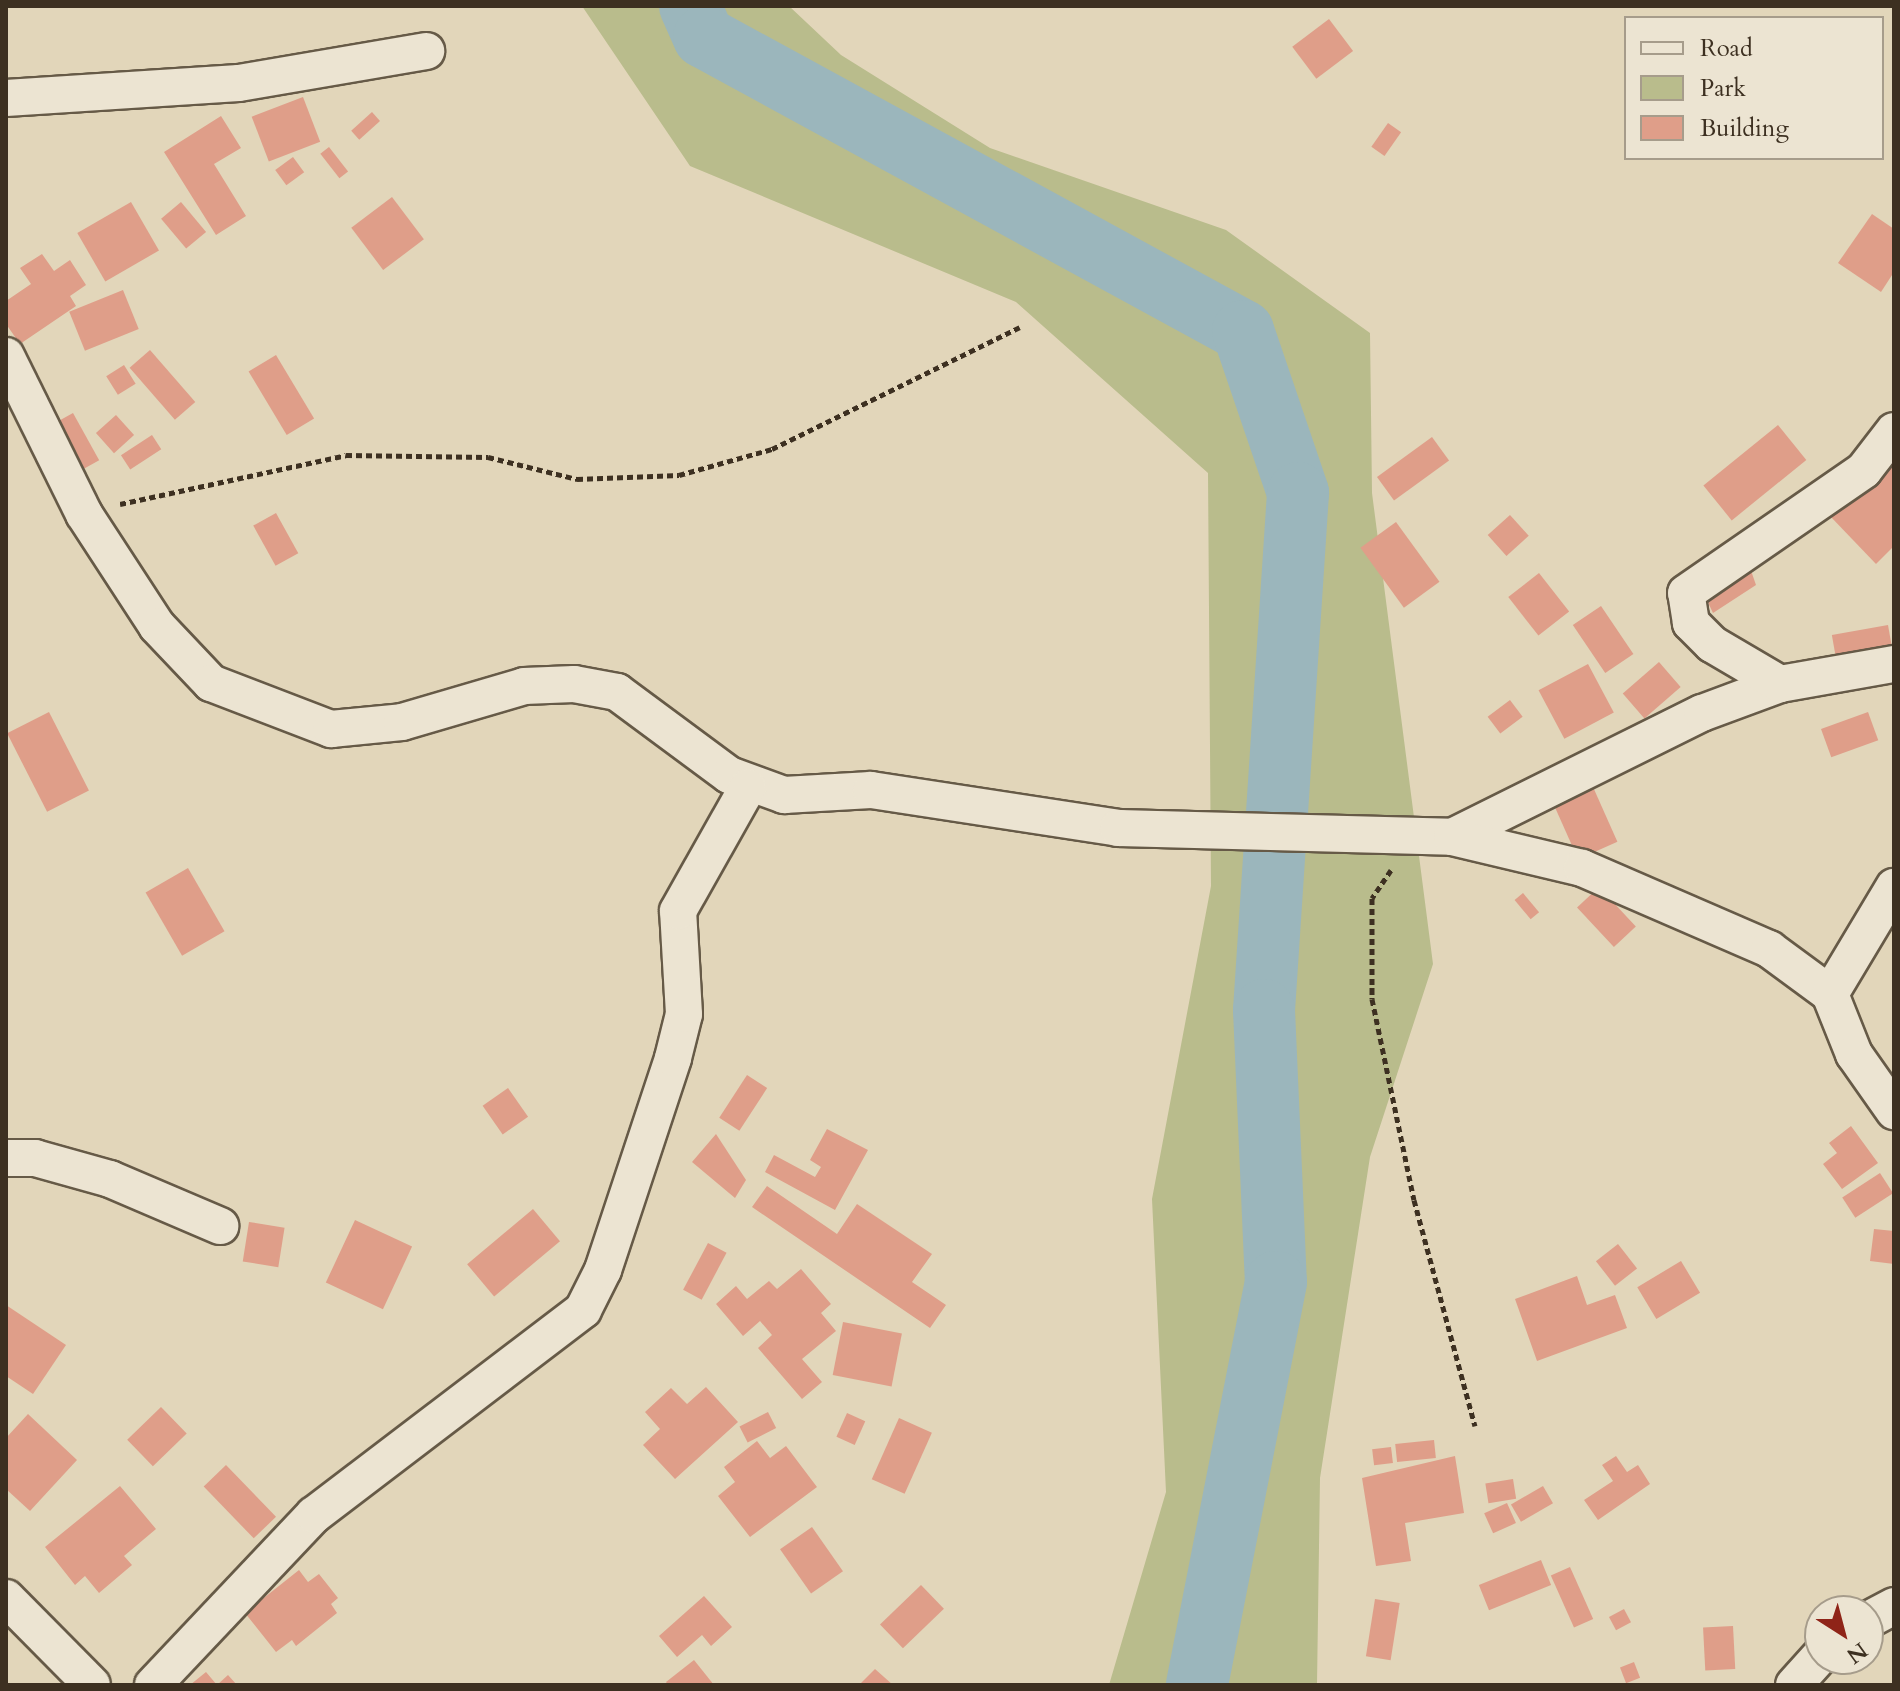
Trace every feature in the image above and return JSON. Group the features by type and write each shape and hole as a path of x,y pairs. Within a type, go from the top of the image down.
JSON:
{"street":[{"path":"6,98 239,83 426,51"},
{"path":"6,356 84,514 157,626 211,683 331,729 365,730 524,686 574,684 627,698 748,787 784,795 903,793 1118,828 1452,837 1582,868 1676,905 1769,949 1830,994 1854,1054 1894,1111"},
{"path":"1780,684 1712,644 1691,623 1686,593 1864,470 1894,431"},
{"path":"1452,837 1702,713 1780,684 1894,664"},
{"path":"153,1685 314,1515 583,1310 603,1270 673,1058 684,1014 678,911 748,787"},
{"path":"1830,994 1894,887"},
{"path":"6,1158 35,1158 110,1179 220,1226"},
{"path":"6,1598 92,1685"}],"path":[{"path":"84,514 346,455 488,457 577,479 679,475 772,449 864,397 1020,327"},
{"path":"1404,862 1372,898 1372,999 1418,1215 1475,1426"}],"green space":[{"path":"582,6 789,6 841,55 990,148 1226,230 1370,333 1372,493 1433,964 1370,1157 1320,1478 1317,1685 1109,1685 1166,1492 1152,1199 1211,886 1208,473 1016,302 690,166"}],"building":[{"path":"1329,19 1353,51 1316,79 1292,47"},
{"path":"303,97 320,142 269,162 252,117"},
{"path":"372,112 380,121 359,140 351,131"},
{"path":"221,116 241,148 214,164 246,216 216,235 164,152"},
{"path":"1388,123 1401,132 1384,156 1371,147"},
{"path":"329,147 348,171 339,178 320,154"},
{"path":"293,157 304,172 286,185 275,170"},
{"path":"392,197 424,239 383,270 351,228"},
{"path":"131,202 159,250 105,281 77,233"},
{"path":"181,202 206,232 186,249 161,219"},
{"path":"1872,214 1894,229 1894,272 1881,292 1838,263"},
{"path":"42,254 54,271 70,260 86,285 70,296 76,306 20,344 6,324 6,301 31,284 20,268"},
{"path":"123,290 139,329 85,351 69,312"},
{"path":"150,350 195,402 175,420 130,368"},
{"path":"276,355 314,418 287,435 249,371"},
{"path":"124,365 136,384 118,395 106,376"},
{"path":"73,413 99,460 69,477 43,429"},
{"path":"116,415 134,435 114,453 96,433"},
{"path":"1778,425 1806,460 1732,520 1703,485"},
{"path":"152,435 161,449 130,469 121,455"},
{"path":"1432,437 1449,460 1394,500 1377,477"},
{"path":"1888,459 1894,466 1894,546 1876,564 1830,516"},
{"path":"276,513 298,553 276,566 253,526"},
{"path":"1510,515 1529,536 1506,556 1488,535"},
{"path":"1396,522 1439,582 1404,608 1360,548"},
{"path":"1748,562 1756,585 1713,613 1702,590"},
{"path":"1539,573 1569,612 1538,636 1508,597"},
{"path":"1601,606 1633,654 1605,673 1573,625"},
{"path":"1888,625 1893,652 1837,661 1832,635"},
{"path":"1659,662 1681,687 1644,718 1623,693"},
{"path":"1588,664 1614,713 1564,739 1539,690"},
{"path":"1510,700 1523,717 1500,734 1488,717"},
{"path":"49,712 89,790 47,812 7,733"},
{"path":"1868,712 1878,740 1831,757 1821,729"},
{"path":"1593,787 1617,842 1578,859 1554,804"},
{"path":"188,868 224,931 182,956 146,892"},
{"path":"1599,887 1636,926 1614,947 1577,907"},
{"path":"1523,893 1539,912 1531,919 1515,900"},
{"path":"747,1075 767,1088 739,1131 719,1118"},
{"path":"508,1088 528,1117 503,1134 483,1106"},
{"path":"1851,1126 1878,1163 1842,1189 1823,1164 1837,1153 1829,1143"},
{"path":"827,1129 868,1150 835,1210 765,1172 774,1155 815,1177 821,1167 810,1160"},
{"path":"716,1134 746,1180 735,1198 692,1162"},
{"path":"1880,1173 1893,1193 1855,1218 1842,1198"},
{"path":"767,1186 837,1234 857,1204 932,1254 912,1282 946,1305 930,1328 752,1207"},
{"path":"533,1209 560,1241 494,1296 467,1264"},
{"path":"355,1220 412,1247 383,1309 326,1283"},
{"path":"249,1222 285,1228 278,1267 243,1262"},
{"path":"1874,1229 1894,1231 1894,1264 1870,1261"},
{"path":"708,1243 727,1253 702,1300 683,1290"},
{"path":"1618,1244 1637,1268 1615,1286 1596,1261"},
{"path":"1681,1261 1700,1293 1656,1319 1637,1287"},
{"path":"801,1269 831,1304 821,1313 836,1331 802,1359 822,1382 802,1399 758,1348 772,1335 760,1321 743,1336 716,1304 736,1286 747,1299 769,1281 777,1289"},
{"path":"1577,1276 1587,1305 1615,1295 1627,1328 1537,1361 1515,1299"},
{"path":"6,1305 66,1345 33,1394 6,1376"},
{"path":"843,1322 902,1333 892,1386 833,1375"},
{"path":"706,1387 738,1422 675,1479 643,1445 660,1429 645,1412 671,1388 687,1404"},
{"path":"161,1407 187,1434 153,1466 127,1440"},
{"path":"768,1412 776,1428 748,1443 739,1427"},
{"path":"847,1413 865,1421 855,1445 836,1437"},
{"path":"28,1414 77,1460 30,1511 6,1489 6,1438"},
{"path":"899,1418 932,1433 905,1494 872,1479"},
{"path":"1434,1440 1436,1458 1397,1462 1395,1444"},
{"path":"757,1441 770,1458 786,1446 817,1487 750,1537 718,1496 735,1482 724,1467"},
{"path":"1391,1447 1393,1463 1374,1465 1372,1449"},
{"path":"1455,1456 1464,1513 1405,1523 1411,1561 1376,1566 1362,1478"},
{"path":"1616,1456 1627,1472 1638,1465 1650,1484 1598,1520 1584,1500 1613,1481 1602,1465"},
{"path":"226,1465 276,1517 254,1538 204,1487"},
{"path":"1513,1479 1516,1499 1488,1503 1485,1483"},
{"path":"120,1486 156,1529 124,1556 132,1565 99,1593 85,1576 75,1585 45,1547"},
{"path":"1543,1486 1553,1503 1521,1522 1511,1504"},
{"path":"1507,1503 1516,1523 1493,1533 1484,1513"},
{"path":"812,1527 843,1571 811,1594 780,1549"},
{"path":"1541,1560 1551,1585 1489,1610 1479,1585"},
{"path":"1570,1567 1593,1619 1574,1628 1551,1576"},
{"path":"299,1570 308,1582 319,1574 338,1598 331,1604 337,1613 296,1646 292,1640 276,1652 245,1613"},
{"path":"921,1585 944,1609 903,1648 880,1625"},
{"path":"704,1596 732,1627 711,1646 702,1635 677,1657 659,1636"},
{"path":"1375,1599 1400,1603 1391,1660 1366,1656"},
{"path":"1624,1609 1631,1622 1616,1630 1609,1617"},
{"path":"1733,1626 1735,1669 1705,1671 1703,1628"},
{"path":"694,1660 714,1685 668,1685 666,1682"},
{"path":"1634,1662 1640,1678 1626,1683 1620,1667"},
{"path":"875,1669 893,1685 859,1685"},
{"path":"206,1672 217,1685 190,1685"},
{"path":"228,1675 237,1685 217,1685"}],"waterway":[{"path":"690,6 704,37 1243,331 1298,493 1264,1010 1276,1282 1197,1685"}]}
